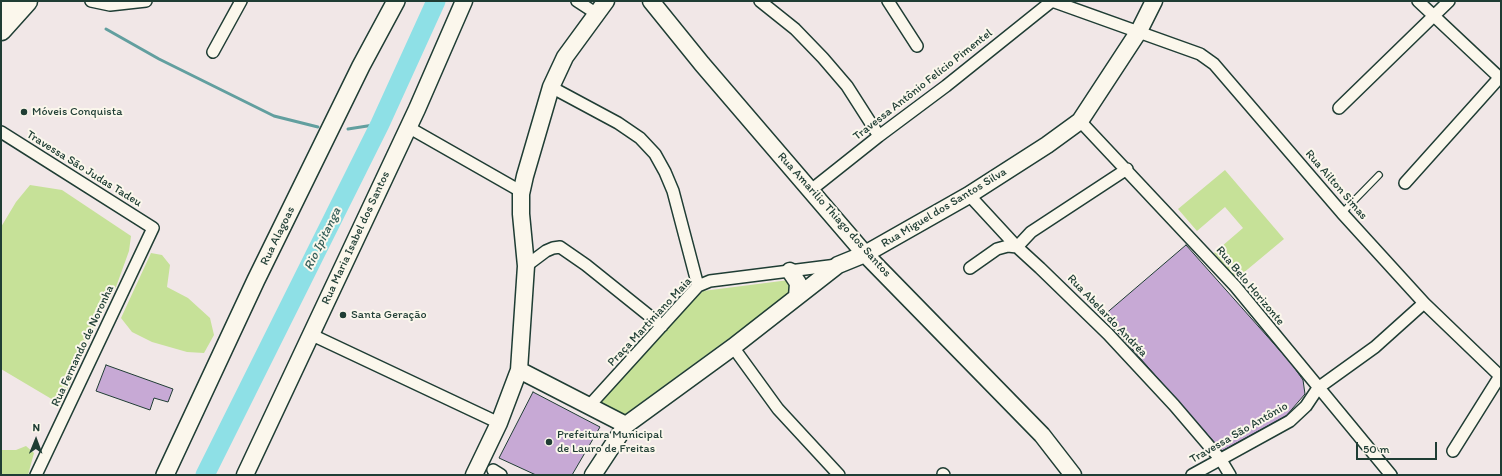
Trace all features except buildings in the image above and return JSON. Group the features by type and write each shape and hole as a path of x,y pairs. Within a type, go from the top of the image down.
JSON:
{"highway":[{"path":"1,4 4,1"},
{"path":"1,30 27,1"}],"main road":[{"name":"Rua Alagoas","path":"165,475 256,280 361,66 396,1"}],"street":[{"path":"91,1 110,5 146,1"},
{"path":"212,52 241,1"},
{"name":"Rua Maria Isabel dos Santos","path":"245,475 408,127 464,1"},
{"path":"474,475 499,423 519,370 526,266 521,214 522,192 525,176 552,87 565,57 602,7 577,1"},
{"name":"Rua Amarilio Thiago dos Santos","path":"651,1 702,64 865,254 1042,435 1072,475"},
{"path":"760,1 794,29 823,58 847,86 879,136"},
{"path":"888,1 917,46"},
{"name":"Travessa Antônio Felício Pimentel","path":"811,190 879,136 946,86 1052,1"},
{"name":"Rua Ailton Simas","path":"1052,1 1200,54 1214,64 1342,213 1424,303 1500,376"},
{"name":"Rua Miguel dos Santos Silva","path":"592,475 626,425 733,346 838,265 865,254 969,195 1047,145 1080,121 1139,31 1154,1"},
{"path":"1405,183 1501,77 1418,1"},
{"path":"1339,108 1449,1"},
{"path":"552,87 618,123 640,138 655,154 673,191 698,286"},
{"name":"Rua Belo Horizonte","path":"1080,121 1127,169 1235,286 1391,475"},
{"path":"408,127 522,192"},
{"name":"Travessa São Judas Tadeu","path":"1,132 153,228"},
{"path":"970,268 997,249 1008,246 1016,247 1031,232 1127,169"},
{"name":"Rua Abelardo Andréa","path":"969,195 1016,247 1040,268 1108,334 1174,405 1221,460 1230,475"},
{"name":"Rua Fernando de Noronha","path":"36,475 153,228"},
{"path":"526,266 546,251 560,248 586,265 662,326"},
{"name":"Praça Martiniano Maia","path":"590,406 698,286 710,281 838,265"},
{"path":"790,271 798,283 797,297"},
{"name":"Travessa São Antônio","path":"1192,475 1290,421 1306,406 1318,388 1375,347 1424,303"},
{"path":"310,334 499,423"},
{"path":"733,346 778,409 839,475"},
{"path":"519,370 626,425"},
{"path":"1453,452 1500,376"}],"lane":[{"path":"1342,213 1378,175"}],"green space":[{"path":"1225,170 1284,239 1236,279 1214,253 1243,228 1225,207 1197,231 1178,209"},
{"path":"30,185 62,190 131,236 129,251 116,287 86,344 60,404 1,369 1,227 16,202"},
{"path":"151,253 162,255 170,265 167,287 188,298 210,318 214,335 204,353 187,352 152,342 132,332 121,318"},
{"path":"789,280 795,290 624,415 593,401 703,291"},
{"path":"26,446 34,453 28,475 1,475 1,450 16,450"}],"waterway":[{"name":"Rio Ipitanga","path":"205,475 380,124 436,1"},
{"path":"106,29 159,59 274,116 318,127"},
{"path":"348,129 380,124"}],"place":[{"name":"Móveis Conquista","path":"24,112"},
{"name":"Santa Geração","path":"343,315"},
{"name":"Prefeitura Municipal de Lauro de Freitas","path":"549,442"}]}
